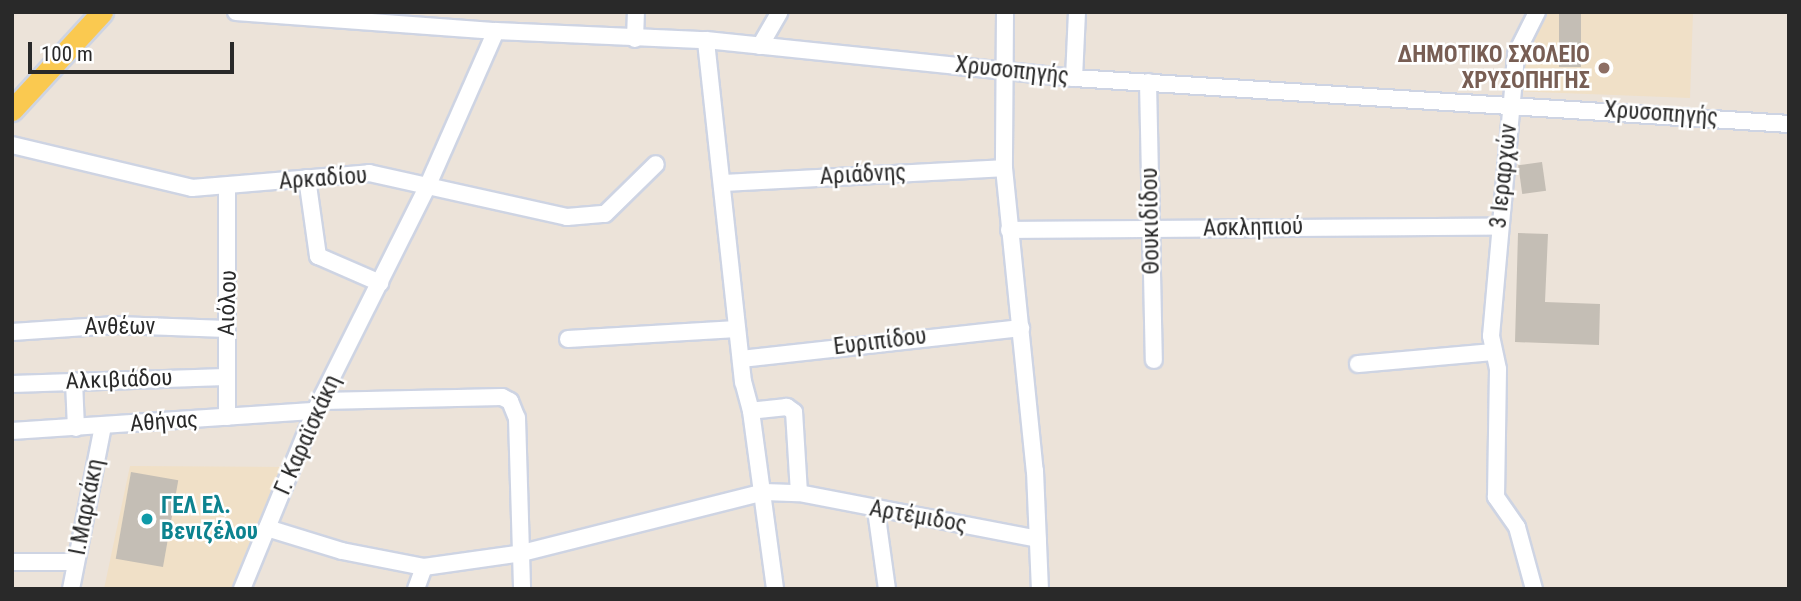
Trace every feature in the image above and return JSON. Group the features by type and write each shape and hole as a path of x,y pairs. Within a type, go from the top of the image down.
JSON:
{"main road":[{"path":"12,110 102,12"}],"street":[{"name":"Χρυσοπηγής","path":"236,12 496,32 706,40 1074,78 1512,104 1789,124"},
{"path":"635,12 635,38"},
{"path":"760,46 780,12"},
{"path":"1005,12 1007,69 1004,168 1021,328 1040,589"},
{"path":"1074,78 1077,12"},
{"name":"3 Ιεραρχών","path":"1534,589 1517,527 1496,497 1497,369 1492,349 1498,227 1516,54 1537,12"},
{"name":"Γ. Καραϊσκάκη","path":"242,589 319,406 428,185 496,32"},
{"path":"706,40 737,329 764,492 775,589"},
{"name":"Θουκιδίδου","path":"1149,82 1154,360"},
{"name":"Αρκαδίου","path":"12,145 180,186 227,188 369,173 428,185 517,209 586,217 606,214 621,204 656,164"},
{"name":"Αριάδνης","path":"722,183 1004,168"},
{"path":"307,178 318,256 380,283"},
{"name":"Αιόλου","path":"227,188 227,417"},
{"name":"Ασκληπιού","path":"1009,230 1498,227"},
{"name":"Ανθέων","path":"12,332 116,325 227,329"},
{"name":"Ευριπίδου","path":"741,359 1021,328"},
{"path":"568,339 737,329"},
{"path":"1358,363 1492,349"},
{"name":"Αλκιβιάδου","path":"12,384 226,377"},
{"path":"74,381 76,428"},
{"name":"Αθήνας","path":"12,431 227,417 319,406 502,397 510,401 517,418 522,554"},
{"path":"267,528 342,551 424,567 522,554 764,492 799,493 794,412 787,407 751,411"},
{"name":"Ι.Μαρκάκη","path":"71,589 103,426"},
{"name":"Αρτέμιδος","path":"799,493 876,510 1038,538"},
{"path":"876,510 887,589"},
{"path":"522,554 522,589"},
{"path":"12,562 76,562"},
{"path":"416,589 424,567"}],"shaded area":[{"name":"ΔΗΜΟΤΙΚΟ ΣΧΟΛΕΙΟ ΧΡΥΣΟΠΗΓΗΣ","path":"1540,12 1693,12 1690,98 1512,91 1520,45"},
{"path":"130,466 286,467 238,589 104,589"}],"building":[{"path":"1559,12 1581,12 1581,67 1559,67"},
{"path":"1542,162 1546,191 1522,194 1518,165"},
{"path":"1518,233 1548,234 1545,302 1600,304 1599,345 1515,342"},
{"name":"ΓΕΛ Ελ. Βενιζέλου","path":"131,472 178,480 163,567 116,559"}],"place":[{"name":"ΔΗΜΟΤΙΚΟ ΣΧΟΛΕΙΟ ΧΡΥΣΟΠΗΓΗΣ","path":"1604,68"},
{"name":"ΓΕΛ Ελ. Βενιζέλου","path":"147,519"}]}
